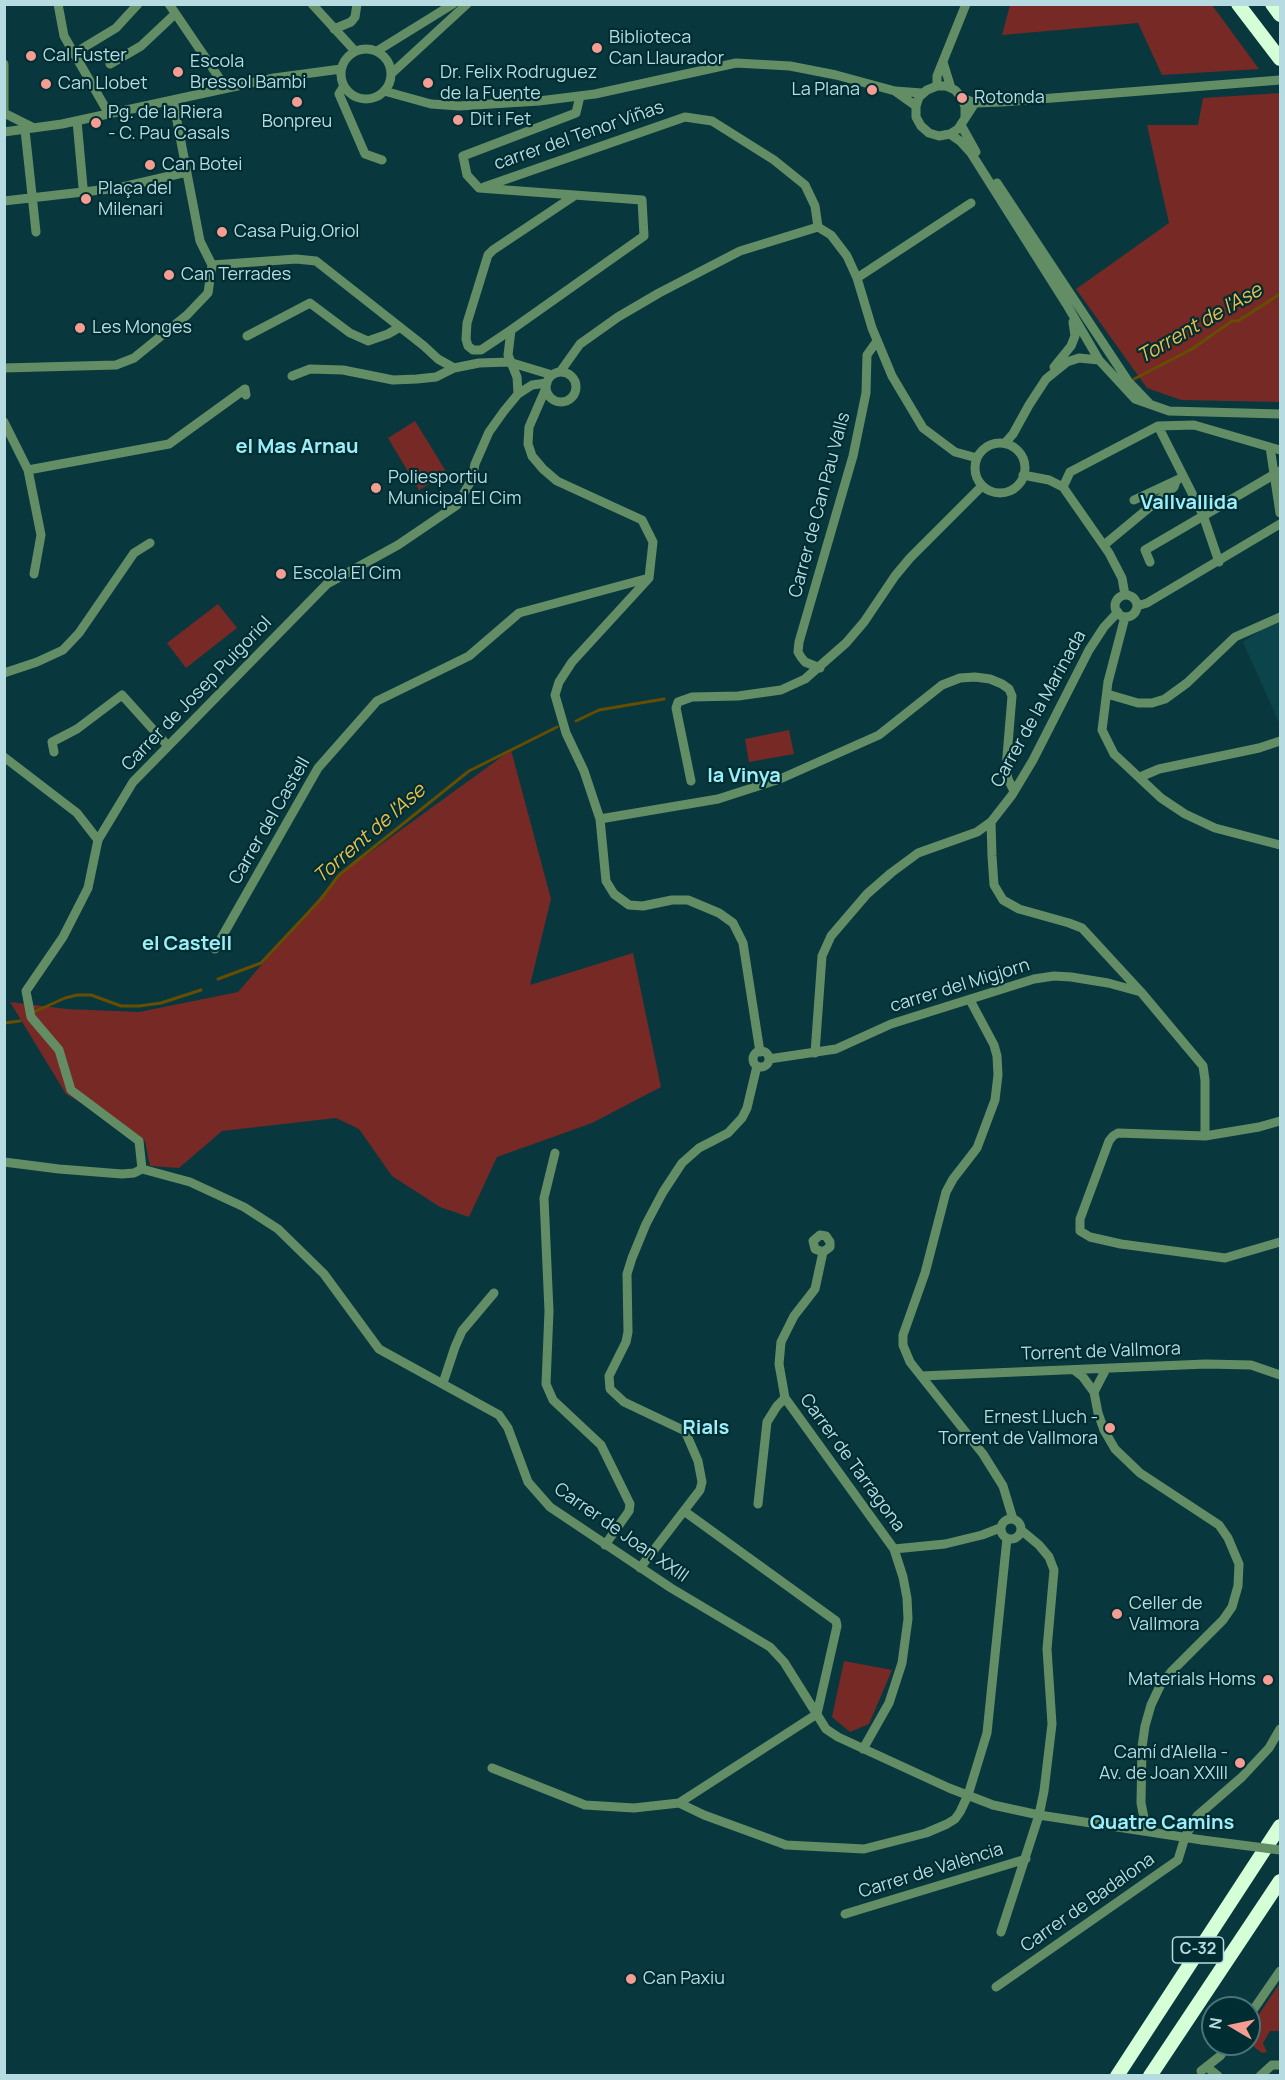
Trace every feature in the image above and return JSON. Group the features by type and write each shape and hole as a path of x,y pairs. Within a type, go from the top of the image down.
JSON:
{"highway":[{"path":"1238,4 1281,59"},
{"path":"1272,4 1281,15"},
{"name":"C-32","path":"1117,2076 1281,1827"},
{"name":"C-32","path":"1150,2076 1281,1881"}],"street":[{"path":"58,4 64,36 109,114"},
{"path":"73,54 116,28 138,4"},
{"path":"169,4 226,88"},
{"path":"312,4 355,51"},
{"path":"334,29 351,22 355,17 357,4"},
{"path":"377,51 453,4"},
{"path":"391,74 388,61 377,51 366,49 355,51 346,59 341,69 344,86 356,97 366,99 376,97 384,92 391,74 467,4"},
{"path":"937,86 938,76 966,4"},
{"path":"110,64 141,46 176,14"},
{"path":"943,62 951,88 962,98 975,103 1203,84 1281,80"},
{"path":"384,92 431,104 467,107 580,96 736,63 790,66 896,91 922,93 937,86 951,88"},
{"path":"4,64 4,112 30,129"},
{"path":"4,132 77,121 274,78 341,69"},
{"path":"344,86 339,94 365,154 382,160"},
{"path":"896,91 916,106"},
{"path":"922,93 916,106 918,122 925,130 939,136 950,134 963,121 975,103"},
{"path":"575,196 488,255 466,323 466,339 468,346 473,350 481,350 511,330 644,236 642,200 479,188 467,175 463,156 576,113 580,96"},
{"path":"962,98 965,107 963,121 969,142 1128,381"},
{"path":"4,369 116,365 134,358 187,315 208,293 212,265 200,241 173,100"},
{"name":"carrer del Tenor Viñas","path":"479,188 685,117 712,121 774,160 805,185 815,206 818,227"},
{"path":"77,121 83,187"},
{"path":"30,129 32,198 36,232"},
{"path":"950,134 971,153 1099,360 1135,399 1169,411 1281,414"},
{"path":"4,201 118,188 187,172"},
{"path":"857,278 971,203"},
{"path":"760,1052 743,943 733,923 718,913 688,900 672,900 643,906 629,905 614,894 606,881 600,819 584,771 566,733 555,696 559,682 572,662 649,578 653,542 642,520 557,481 543,469 532,456 528,444 529,427 551,380 580,344 618,317 740,251 818,227 831,235 847,256 892,376 923,428 955,452 977,458"},
{"path":"212,265 296,259 316,261 438,359 454,368"},
{"path":"1059,276 1060,285 1089,330 1087,349 1079,358"},
{"path":"247,336 310,303 350,333 368,341 400,327"},
{"path":"1005,443 1013,434 1046,379 1071,346 1075,328 1067,305"},
{"path":"511,330 508,343 509,362 517,377 518,394"},
{"path":"1071,346 1080,340 1096,343 1110,362 1151,405"},
{"name":"Carrer de Can Pau Valls","path":"820,668 805,662 798,652 799,642 853,456 866,393 867,355 877,341"},
{"path":"534,416 544,407 556,402 566,402 574,395 576,385 572,376 571,358"},
{"path":"1046,379 1067,362 1079,358 1099,360"},
{"path":"292,376 310,369 343,370 393,380 417,380 436,377 454,368 479,363 509,362 551,380 572,376"},
{"path":"551,380 549,396 556,402"},
{"name":"Carrer de Josep Puigoriol","path":"142,1169 139,1141 71,1090 59,1050 30,1017 26,991 63,937 88,888 98,840 133,782 327,584 398,545 457,505 472,479 475,464 489,432 518,394 551,380"},
{"path":"528,388 539,402"},
{"path":"28,470 169,444 245,389 246,395"},
{"path":"4,422 28,470 41,535 34,574"},
{"path":"1062,487 1070,472 1158,426 1194,425 1281,450"},
{"path":"1158,426 1180,479 1203,515 1219,562"},
{"path":"1005,443 1012,446 1022,456 1023,475 1018,484 1005,492 989,491 982,486 975,473 977,458 988,446 1005,443"},
{"path":"1270,447 1278,472 1281,513"},
{"path":"1150,562 1145,550 1278,472"},
{"path":"1023,475 1049,480 1062,487 1104,545 1122,578 1125,595"},
{"path":"1134,500 1180,479"},
{"path":"1104,545 1174,488 1180,479"},
{"path":"691,781 676,708 678,702 692,697 738,696 781,690 805,679 846,643 910,558 982,486"},
{"path":"1146,495 1150,508"},
{"path":"1137,606 1219,562 1281,524"},
{"path":"4,673 63,650 79,633 134,553 150,543"},
{"name":"Carrer del Castell","path":"215,949 318,768 377,701 468,656 519,613 649,578"},
{"path":"1122,615 1135,613 1137,606 1134,598 1125,595"},
{"path":"1125,595 1116,602 1122,615 1102,730 1114,754 1161,798 1185,814 1215,828 1281,845"},
{"name":"Carrer de la Marinada","path":"991,822 1033,760 1089,650 1104,627 1122,615"},
{"path":"1107,694 1138,703 1152,703 1165,699 1187,683 1235,637 1281,617"},
{"path":"600,819 718,799 780,779 879,735 942,685 960,678 990,679 1002,684 1012,696 1006,768 1008,779 1014,790"},
{"path":"54,752 52,742 77,729 122,695 168,746"},
{"path":"1140,777 1159,769 1259,748 1281,741"},
{"path":"4,757 77,813 98,840"},
{"path":"991,822 994,885 1003,900 1019,909 1082,928 1203,1066 1205,1136"},
{"path":"815,1053 822,956 831,936 867,894 918,853 977,832 991,822"},
{"name":"carrer del Migjorn","path":"769,1059 836,1049 891,1024 1034,979 1054,976 1108,983 1141,993"},
{"path":"970,1000 994,1045 999,1066 993,1107 971,1157 953,1179 946,1192 925,1273 903,1335 903,1345 921,1376 983,1454 1004,1486 1013,1519 1049,1557 1054,1570 1047,1649 1052,1724 1044,1791 1026,1859 1001,1932"},
{"path":"640,1568 700,1490 702,1482 698,1461 688,1435 682,1429 624,1402 615,1395 608,1382 626,1342 628,1332 627,1274 646,1224 669,1182 690,1154 728,1133 739,1122 747,1108 757,1066 754,1056 760,1052 766,1053 769,1059 766,1065 757,1066"},
{"path":"1281,1121 1205,1136 1118,1133 1109,1141 1080,1219 1080,1231 1090,1238 1225,1258 1281,1242"},
{"path":"555,1153 544,1198 549,1311 546,1384 553,1400 601,1445 630,1504 629,1511 605,1545"},
{"path":"4,1162 122,1174 134,1173 142,1169"},
{"name":"Carrer de Joan XXIII","path":"142,1169 190,1182 244,1207 278,1229 324,1274 379,1349 499,1415 508,1428 522,1468 537,1493 550,1507 640,1568 770,1647 784,1662 826,1729 863,1749 993,1805 1039,1815 1281,1851"},
{"path":"785,1398 779,1364 781,1342 794,1316 815,1289 823,1252"},
{"path":"443,1383 462,1331 494,1293"},
{"name":"Torrent de Vallmora","path":"921,1376 1206,1364 1251,1365 1281,1375"},
{"path":"1094,1392 1106,1369"},
{"path":"1074,1370 1083,1377 1094,1392 1104,1430 1115,1449 1140,1473 1219,1525 1228,1538 1239,1564 1238,1586 1232,1607 1223,1620 1171,1672 1150,1705 1142,1747 1141,1803 1149,1831"},
{"name":"Carrer de Tarragona","path":"758,1504 767,1422 785,1398 894,1549 945,1544 1000,1528"},
{"path":"492,1768 585,1805 634,1808 679,1803 817,1714 837,1626 836,1621 684,1511"},
{"path":"1013,1519 1005,1520 1000,1528 1001,1534 1007,1538 1015,1538 1021,1530"},
{"path":"679,1803 704,1815 786,1845 864,1849 926,1833 947,1824 960,1812 968,1795 987,1733 1007,1538"},
{"path":"863,1749 897,1684 906,1641 907,1598 894,1549"},
{"name":"Carrer de Badalona","path":"996,1987 1178,1860 1185,1837 1197,1816 1242,1778 1269,1748 1281,1729"},
{"name":"Carrer de València","path":"845,1914 1026,1859"},
{"path":"1261,1999 1281,1971"},
{"path":"1218,2076 1204,2069 1221,2056"},
{"path":"1260,2076 1272,2065 1281,2065"}],"shaded area":[{"path":"1010,5 1212,5 1259,69 1162,75 1138,23 1002,35"},
{"path":"1280,93 1280,402 1181,400 1147,388 1076,289 1169,223 1147,125 1198,125 1203,98"},
{"path":"415,421 447,473 419,490 388,438"},
{"path":"218,604 237,628 186,668 167,643"},
{"path":"1280,622 1280,725 1243,642 1264,628"},
{"path":"789,730 794,754 749,762 745,739"},
{"path":"511,750 551,899 530,985 633,953 661,1087 592,1123 497,1157 469,1217 440,1207 392,1176 359,1129 336,1118 222,1131 179,1168 150,1166 145,1141 66,1094 10,1002 67,1009 139,1012 238,992 339,875"},
{"path":"844,1661 892,1670 869,1724 850,1732 832,1717"},
{"path":"1280,1983 1280,2031 1270,2031 1263,2043 1267,2052 1262,2053 1261,2052 1261,2011"}],"waterway":[{"name":"Torrent de l'Ase","path":"1134,379 1192,349 1232,321 1238,321 1280,294"},
{"name":"Torrent de l'Ase","path":"576,721 599,710 664,699"},
{"name":"Torrent de l'Ase","path":"218,979 261,963 321,899 339,875 469,771 557,727"},
{"name":"Torrent de l'Ase","path":"34,1012 77,995 91,995 121,1006 139,1006 161,1003 201,990"},
{"name":"Torrent de l'Ase","path":"4,1023 20,1021"}],"place":[{"name":"Biblioteca Can Llaurador","path":"597,48"},
{"name":"Cal Fuster","path":"31,56"},
{"name":"Escola Bressol Bambi","path":"178,72"},
{"name":"Dr. Felix Rodruguez de la Fuente","path":"428,83"},
{"name":"Can Llobet","path":"46,84"},
{"name":"La Plana","path":"872,90"},
{"name":"Rotonda","path":"962,98"},
{"name":"Bonpreu","path":"297,102"},
{"name":"Dit i Fet","path":"458,120"},
{"name":"Pg. de la Riera - C. Pau Casals","path":"96,123"},
{"name":"Can Botei","path":"150,165"},
{"name":"Plaça del Milenari","path":"86,199"},
{"name":"Casa Puig.Oriol","path":"222,232"},
{"name":"Can Terrades","path":"169,275"},
{"name":"Les Monges","path":"80,328"},
{"name":"Poliesportiu Municipal El Cim","path":"376,488"},
{"name":"Escola El Cim","path":"281,574"},
{"name":"Ernest Lluch - Torrent de Vallmora","path":"1110,1428"},
{"name":"Celler de Vallmora","path":"1117,1614"},
{"name":"Materials Homs","path":"1268,1680"},
{"name":"Camí d'Alella - Av. de Joan XXIII","path":"1240,1763"},
{"name":"Can Paxiu","path":"631,1979"}],"district":[{"name":"el Mas Arnau","path":"297,447"},
{"name":"Vallvallida","path":"1189,503"},
{"name":"la Vinya","path":"744,776"},
{"name":"el Castell","path":"187,944"},
{"name":"Rials","path":"706,1428"},
{"name":"Quatre Camins","path":"1162,1823"}]}
